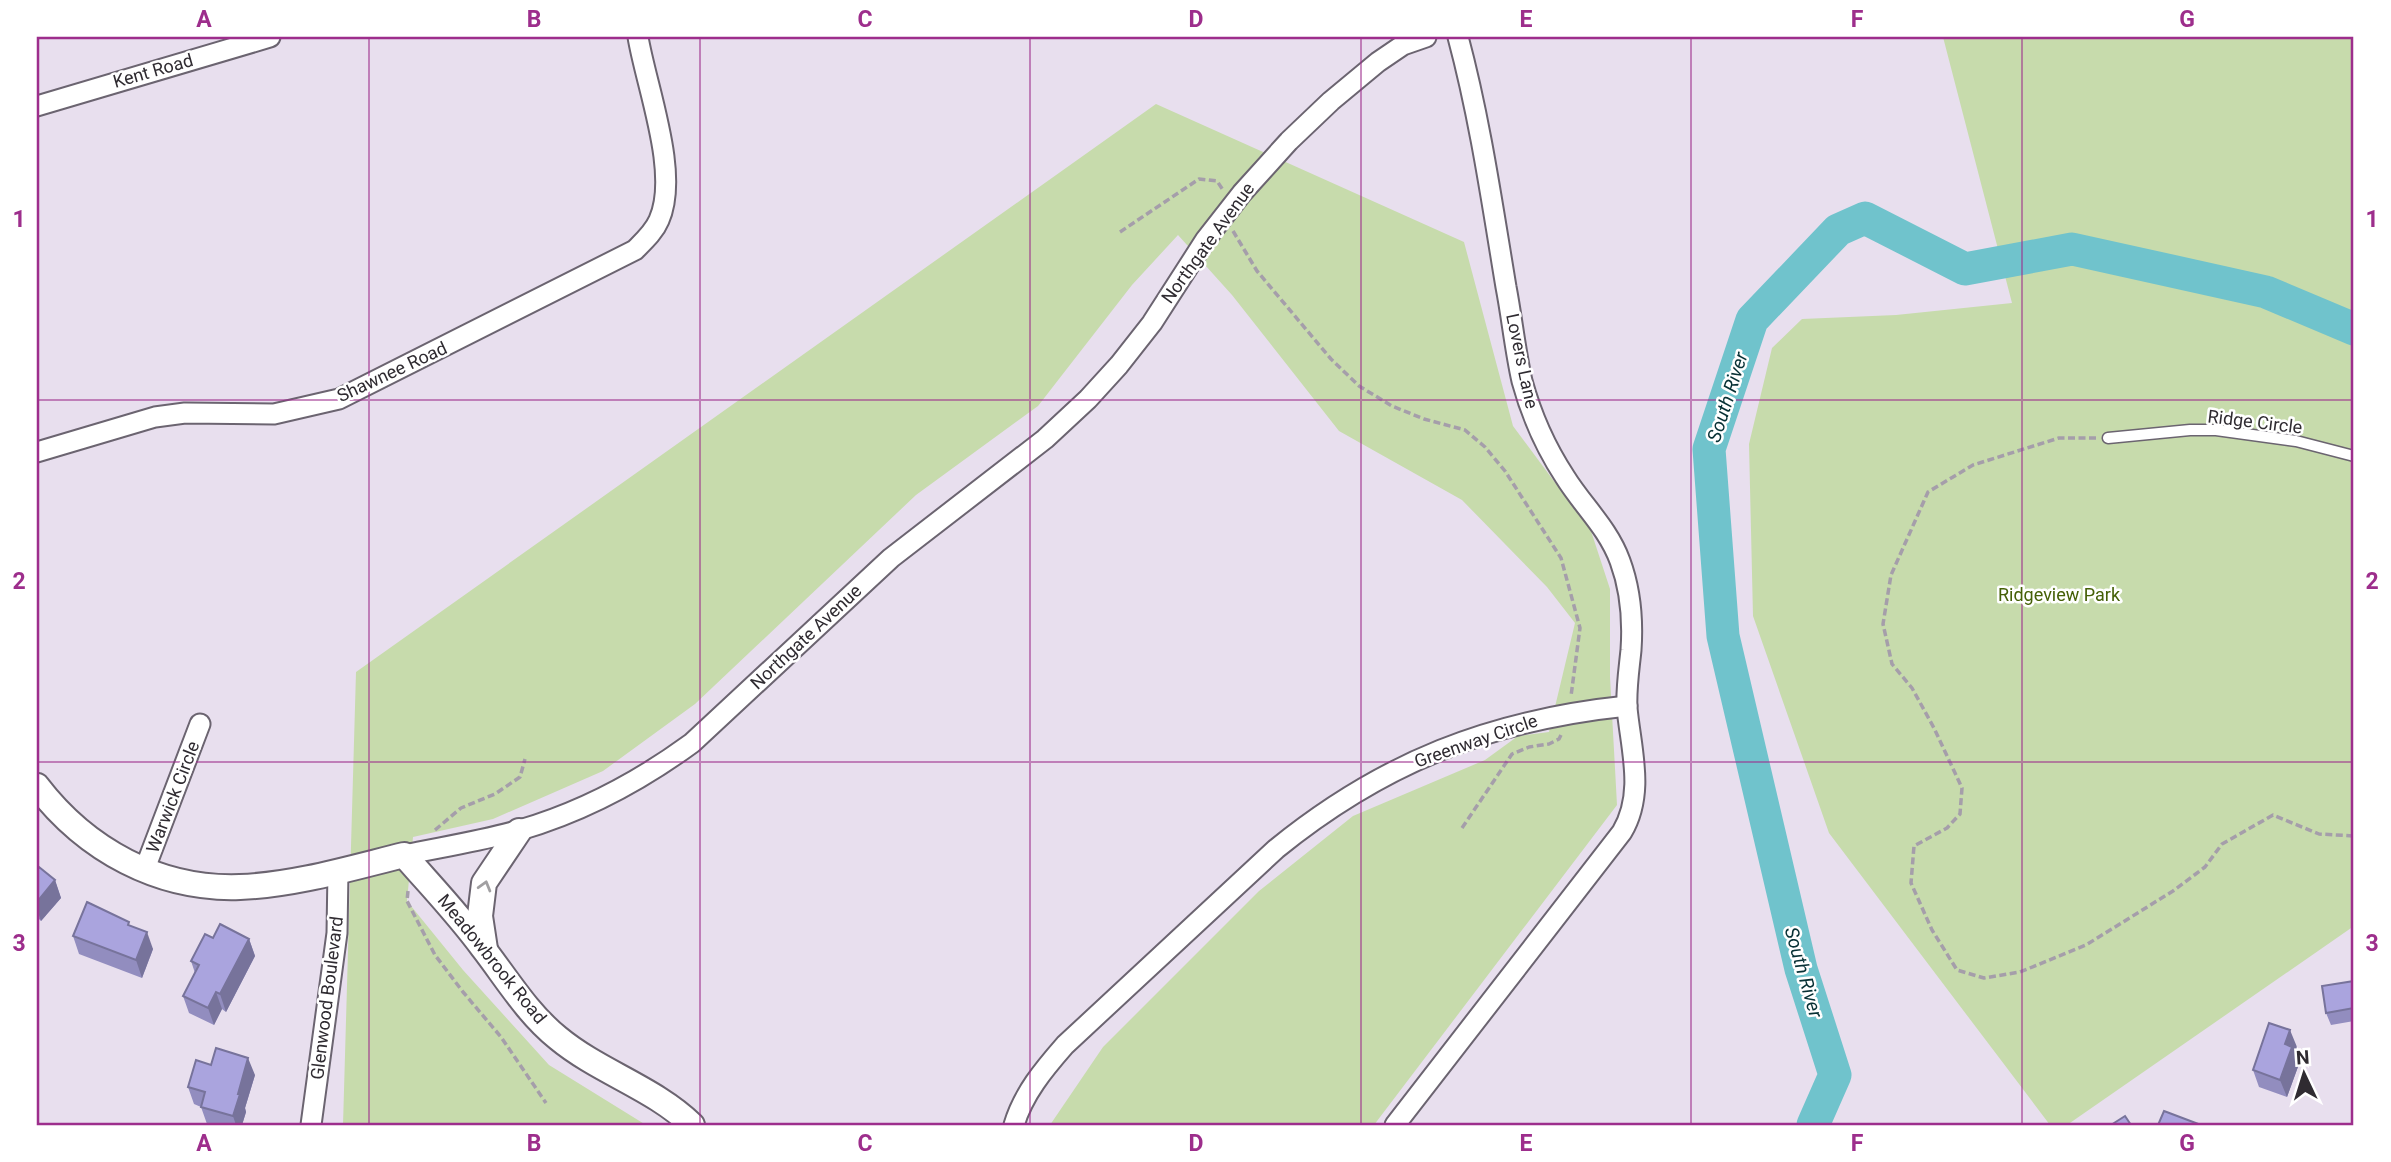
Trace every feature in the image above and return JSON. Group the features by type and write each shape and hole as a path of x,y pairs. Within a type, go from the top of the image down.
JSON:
{"street":[{"name":"Kent Road","path":"37,106 270,37"},
{"name":"Shawnee Road","path":"37,452 155,417 184,413 274,414 339,399 635,250 648,238 659,221 664,204 662,146 638,37"},
{"name":"Northgate Avenue","path":"37,786 70,823 99,847 144,871 174,881 211,887 272,883 338,871 519,831 613,794 692,743 891,558 1045,439 1088,399 1152,323 1206,239 1227,212 1289,141 1378,62 1404,45 1426,37"},
{"name":"Lovers Lane","path":"1458,37 1486,168 1522,380 1545,441 1565,477 1600,523 1621,563 1628,591 1631,622 1626,682 1627,706"},
{"name":"Greenway Circle","path":"1014,1125 1030,1089 1065,1045 1276,849 1313,819 1360,788 1410,762 1495,730 1569,712 1627,706"},
{"path":"1395,1125 1532,951 1628,822 1636,787 1627,706"},
{"name":"Warwick Circle","path":"144,871 201,724"},
{"path":"485,950 480,916 484,883 519,831"},
{"name":"Meadowbrook Road","path":"404,855 443,897 524,1004 557,1037 583,1057 667,1105 692,1125"},
{"name":"Glenwood Boulevard","path":"311,1125 337,933 338,871"}],"lane":[{"name":"Ridge Circle","path":"2108,438 2216,430 2296,441 2354,456"}],"path":[{"path":"1120,232 1199,179 1217,181 1224,190 1228,221 1257,271 1331,359 1359,386 1392,406 1465,430 1485,447 1505,471 1561,558 1580,628 1568,724 1559,738 1549,744 1529,747 1512,754 1462,828"},
{"path":"2108,438 2059,438 1973,465 1928,492 1891,575 1882,624 1892,664 1912,688 1962,788 1960,814 1947,828 1914,846 1911,883 1932,930 1957,970 1984,978 2020,972 2086,945 2173,891 2205,867 2222,844 2273,815 2319,834 2354,836"}],"green space":[{"name":"Ridgeview Park","path":"1943,37 2354,37 2354,926 2067,1125 2050,1125 1829,833 1753,616 1749,444 1772,348 1802,319 1896,315 2012,303"},
{"path":"1156,104 1464,242 1513,426 1591,531 1610,589 1610,677 1617,805 1374,1125 1050,1125 1103,1047 1259,891 1353,816 1485,760 1518,736 1549,732 1575,623 1547,587 1462,500 1339,431 1232,295 1178,235 1132,285 1038,406 916,495 695,704 603,771 493,819 413,837 407,901 463,970 549,1065 646,1125 343,1125 356,672"}],"building":[{"path":"37,868 55,880 37,902"},
{"path":"87,902 129,922 128,925 147,932 136,960 73,936"},
{"path":"220,924 249,939 220,994 216,992 208,1008 183,996 199,965 191,961 205,934 213,938"},
{"path":"2354,981 2354,1008 2326,1013 2322,986"},
{"path":"2269,1023 2290,1030 2285,1044 2292,1047 2280,1080 2253,1070"},
{"path":"216,1048 248,1058 233,1116 201,1107 205,1092 188,1087 196,1060 211,1065"},
{"path":"2164,1111 2201,1125 2158,1125"},
{"path":"2125,1116 2131,1125 2111,1125"}],"waterway":[{"name":"South River","path":"1813,1125 1835,1075 1801,969 1723,636 1709,449 1752,320 1838,230 1865,218 1965,269 2072,249 2266,292 2354,329"}]}
